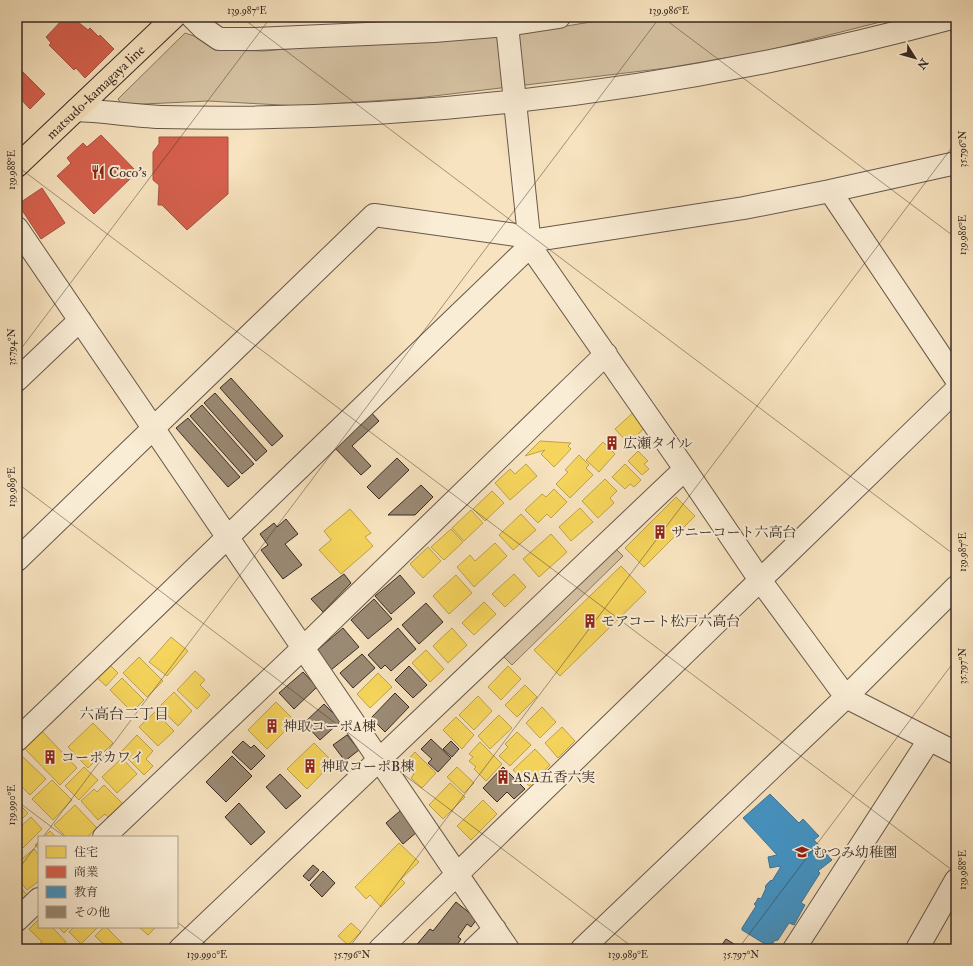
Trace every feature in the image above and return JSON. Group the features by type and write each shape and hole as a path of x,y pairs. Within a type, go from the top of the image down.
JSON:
{"main road":[{"name":"matsudo-kamagaya line","path":"17,166 174,17"}],"street":[{"path":"192,17 203,28 219,39 255,39 434,31 507,25 559,17"},
{"path":"76,110 158,117 266,117 369,114 516,102 653,82 768,62 867,41 956,17"},
{"path":"507,25 530,241 760,580 846,697 956,753"},
{"path":"17,560 374,215 530,241 744,208 830,191 956,163"},
{"path":"830,191 956,379"},
{"path":"17,228 508,949"},
{"path":"17,740 228,537 530,241"},
{"path":"17,380 80,320"},
{"path":"105,836 303,648 606,354"},
{"path":"380,949 956,390"},
{"path":"180,949 685,469"},
{"path":"582,949 846,697 956,587"},
{"path":"794,949 929,740"},
{"path":"916,949 956,880"},
{"path":"17,920 38,900"},
{"path":"474,949 495,929"}],"shaded area":[{"path":"621,17 900,17 766,51 667,68 417,98 299,106 208,101 122,105 118,99 185,33 194,36 215,50 264,51 361,42 524,33"},
{"path":"613,546 623,556 512,665 501,654"}],"building: 住宅":[{"path":"635,411 646,426 629,444 615,429"},
{"path":"540,441 571,443 568,446 571,449 554,467 541,454 545,450 525,456"},
{"path":"603,442 615,454 599,472 586,460"},
{"path":"638,451 648,461 644,464 649,469 642,475 628,461"},
{"path":"579,455 589,465 586,468 593,475 570,498 556,484 568,472 565,470"},
{"path":"526,464 537,476 510,500 495,483 510,469 515,474"},
{"path":"625,464 641,480 634,487 630,484 625,489 612,477"},
{"path":"605,479 617,491 610,498 614,503 598,518 582,501"},
{"path":"554,489 567,502 551,518 547,514 538,523 525,510 542,494 546,497"},
{"path":"492,491 504,503 485,521 473,509"},
{"name":"サニーコート六高台","path":"676,497 695,516 644,567 625,548"},
{"path":"580,508 593,522 571,541 559,527"},
{"path":"350,509 371,533 365,537 373,546 341,574 319,550 331,540 324,531"},
{"path":"471,510 483,523 464,541 452,528"},
{"path":"521,514 536,530 513,550 499,535"},
{"path":"451,529 463,542 444,560 431,547"},
{"path":"551,534 567,552 539,577 523,559"},
{"path":"495,543 507,556 474,587 457,567 470,555 475,561"},
{"path":"428,547 441,561 423,578 410,564"},
{"name":"モアコート松戸六高台","path":"621,566 646,592 560,676 534,650"},
{"path":"514,574 526,587 505,607 492,594"},
{"path":"456,575 472,593 449,614 433,596"},
{"path":"484,602 496,614 474,635 462,623"},
{"path":"452,628 467,645 448,663 433,646"},
{"path":"171,637 188,651 167,676 149,662"},
{"path":"426,650 444,669 430,682 412,663"},
{"path":"139,657 163,681 147,697 123,673"},
{"path":"107,662 118,673 106,686 94,675"},
{"path":"508,666 521,679 501,700 488,687"},
{"path":"195,671 205,680 200,685 210,695 197,709 177,690"},
{"path":"378,673 392,687 370,708 357,694"},
{"path":"122,678 144,700 132,712 110,690"},
{"path":"525,685 537,697 517,717 505,705"},
{"path":"174,692 192,711 178,726 159,707"},
{"path":"478,696 492,711 474,730 459,715"},
{"name":"神取コーポA棟","path":"276,702 295,721 267,749 248,730"},
{"path":"542,707 556,722 540,738 526,723"},
{"path":"155,712 174,731 158,746 139,727"},
{"path":"499,715 512,728 490,749 478,736"},
{"path":"456,717 474,735 462,749 443,730"},
{"path":"93,723 113,743 88,768 68,747"},
{"path":"562,727 575,741 558,758 545,743"},
{"name":"コーポカワイ","path":"40,729 77,768 60,785 22,746"},
{"path":"517,732 531,745 510,766 499,756 508,747 505,744"},
{"path":"137,735 153,751 146,759 153,766 144,775 121,752"},
{"path":"480,742 502,764 486,781 474,769 476,767 469,761 473,757 469,754"},
{"name":"神取コーポB棟","path":"314,743 333,762 307,789 287,769"},
{"path":"535,749 550,765 529,786 513,770"},
{"path":"415,752 436,773 422,788 411,778 414,774 404,764"},
{"path":"22,756 46,779 30,795 17,782 17,761"},
{"path":"122,758 137,774 117,793 102,777"},
{"path":"84,767 98,780 79,800 65,786"},
{"path":"457,767 474,783 464,793 447,777"},
{"path":"52,780 72,800 53,820 32,799"},
{"path":"450,783 465,797 443,819 429,805"},
{"path":"104,785 123,804 108,817 105,814 98,820 81,801 94,789 97,792"},
{"path":"483,800 497,814 471,840 457,826"},
{"path":"17,802 28,813 17,824"},
{"path":"75,805 97,828 88,836 65,836 54,825"},
{"path":"31,817 42,829 23,848 17,841 17,830"},
{"path":"50,831 55,836 45,836"},
{"path":"399,843 419,862 401,879 405,883 381,907 370,895 366,899 355,887"},
{"path":"17,846 23,852 17,858"},
{"path":"34,849 38,854 38,882 27,890 17,878 17,863"},
{"path":"17,883 27,895 17,904"},
{"path":"38,920 38,928 53,928 66,942 59,949 34,949 42,942 29,929"},
{"path":"351,923 361,932 348,945 338,936"},
{"path":"59,928 69,928 64,933"},
{"path":"73,928 97,928 81,944 69,932"},
{"path":"103,928 107,928 123,944 119,949 109,949 95,936"},
{"path":"140,928 155,928 148,935"}],"building: 商業":[{"path":"65,17 70,17 88,30 90,28 99,37 100,35 114,49 85,78 76,68 74,70 49,45 51,43 46,37"},
{"path":"17,66 45,94 30,109 17,95"},
{"path":"101,135 137,172 94,214 57,176 71,163 67,158 83,143 87,147"},
{"path":"159,137 228,137 228,194 187,230 162,205 158,205 159,185 153,180 153,152 159,144"},
{"path":"42,188 65,223 41,239 18,204"}],"building: 教育":[{"path":"770,794 799,823 803,819 819,836 814,840 832,860 818,871 820,873 801,903 805,905 794,925 789,923 778,940 774,941 771,947 742,930 756,906 754,904 758,898 761,899 766,888 765,887 771,880 772,881 780,868 780,866 770,868 768,857 777,855 743,818"}],"building: その他":[{"path":"235,17 280,17 280,19 235,20"},
{"path":"231,378 283,436 272,446 220,388"},
{"path":"215,393 267,451 256,461 204,403"},
{"path":"202,405 254,464 242,474 190,416"},
{"path":"368,409 379,421 352,446 371,466 361,475 331,444"},
{"path":"188,418 240,477 228,487 176,428"},
{"path":"397,458 409,470 379,499 367,487"},
{"path":"421,485 433,497 415,515 388,515"},
{"path":"286,519 298,534 285,544 302,565 283,579 261,550 268,545 260,534 274,523 277,527"},
{"path":"344,574 351,583 323,612 311,599"},
{"path":"400,575 415,593 391,614 375,596"},
{"path":"374,599 392,619 368,639 351,620"},
{"path":"426,603 443,622 419,644 402,625"},
{"path":"343,628 359,647 331,670 315,652"},
{"path":"398,628 416,649 391,671 385,665 381,669 368,655"},
{"path":"362,654 375,668 353,688 340,673"},
{"path":"409,666 427,685 413,698 395,680"},
{"path":"303,672 317,687 294,709 279,693"},
{"path":"395,693 409,707 385,732 371,718"},
{"path":"324,704 341,721 320,740 304,723"},
{"path":"347,735 359,750 345,761 333,745"},
{"path":"431,739 451,758 438,772 428,763 432,759 421,749"},
{"path":"243,741 251,748 254,745 265,756 251,770 232,752"},
{"path":"451,741 459,749 452,757 443,749"},
{"path":"232,756 252,776 226,802 206,782"},
{"name":"ASA五香六実","path":"503,767 525,789 514,799 507,792 497,802 483,788"},
{"path":"280,774 301,796 286,809 266,787"},
{"path":"239,803 265,832 251,845 225,817"},
{"path":"400,811 418,831 403,844 386,823"},
{"path":"313,865 319,870 309,881 303,876"},
{"path":"323,871 335,883 322,897 310,885"},
{"path":"456,902 477,919 471,927 467,924 458,937 461,939 455,948 451,946 448,949 413,949 430,929 433,931"},
{"path":"726,939 742,949 719,949"}],"place":[{"name":"Coco's","path":"98,172"},
{"name":"広瀬タイル","path":"612,443"},
{"name":"サニーコート六高台","path":"660,532"},
{"name":"モアコート松戸六高台","path":"590,621"},
{"name":"神取コーポA棟","path":"272,726"},
{"name":"コーポカワイ","path":"50,757"},
{"name":"神取コーポB棟","path":"310,766"},
{"name":"ASA五香六実","path":"503,777"},
{"name":"むつみ幼稚園","path":"802,852"}],"district":[{"name":"六高台二丁目","path":"124,714"}]}
